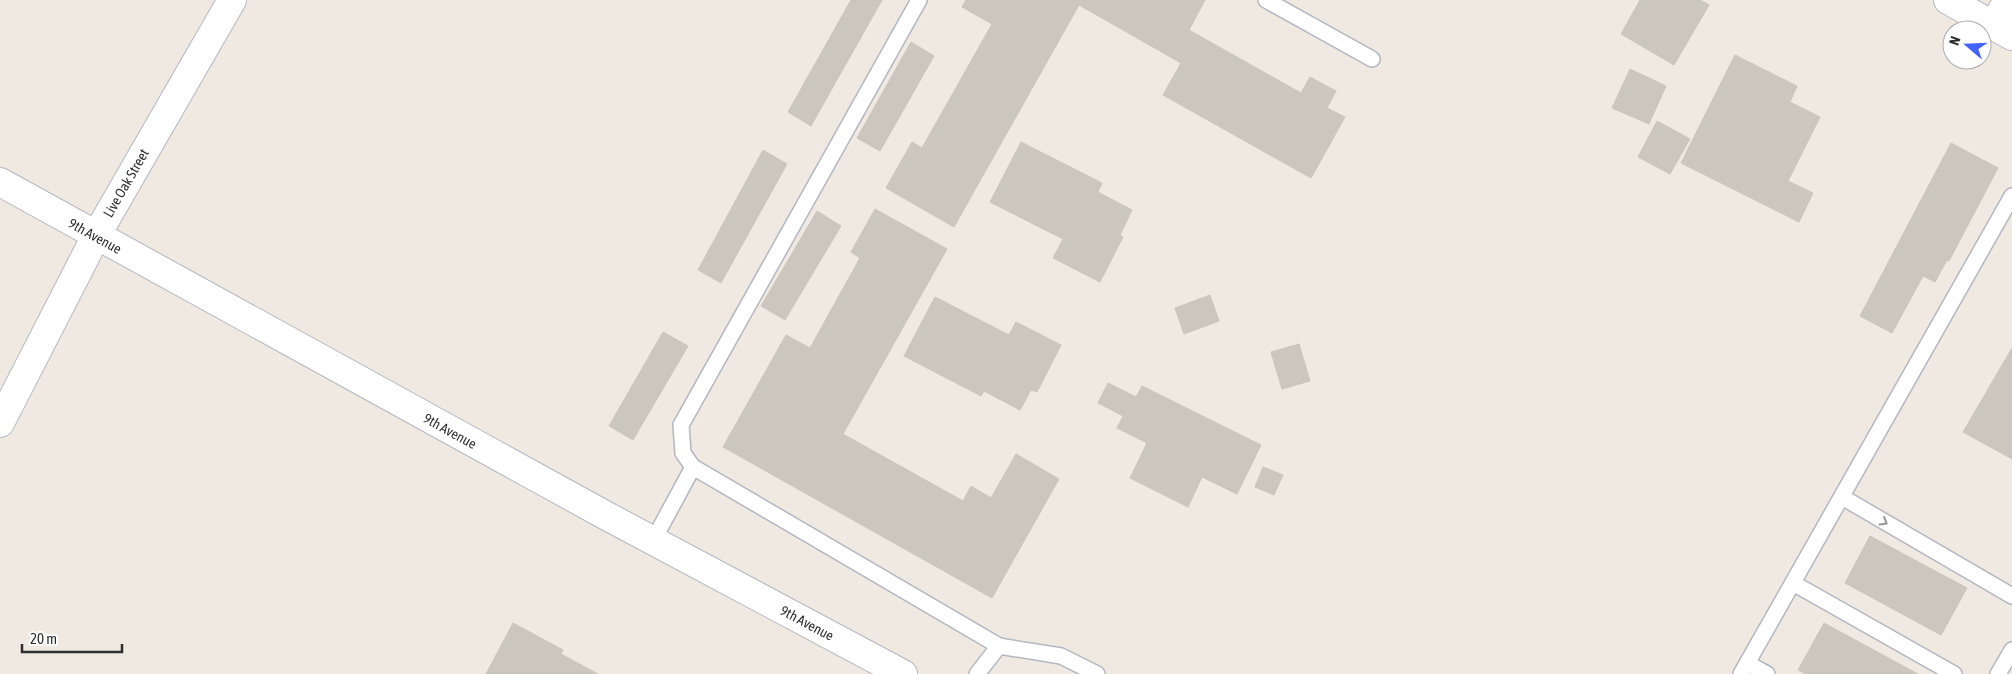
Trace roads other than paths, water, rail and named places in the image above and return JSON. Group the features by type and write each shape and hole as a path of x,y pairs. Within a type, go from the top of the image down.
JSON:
{"street":[{"name":"Live Oak Street","path":"0,423 96,236 232,0"},
{"path":"1948,0 2003,30 2008,0"},
{"name":"9th Avenue","path":"0,182 653,541 903,674"}],"lane":[{"path":"919,0 682,425 683,453 693,467 999,646 1061,656 1097,674"},
{"path":"1266,0 1372,59"},
{"path":"1767,674 1744,668 2012,196"},
{"path":"653,541 693,467"},
{"path":"1842,497 2012,596"},
{"path":"1793,583 1954,674"},
{"path":"977,674 999,646"},
{"path":"1998,674 2012,650"}]}
